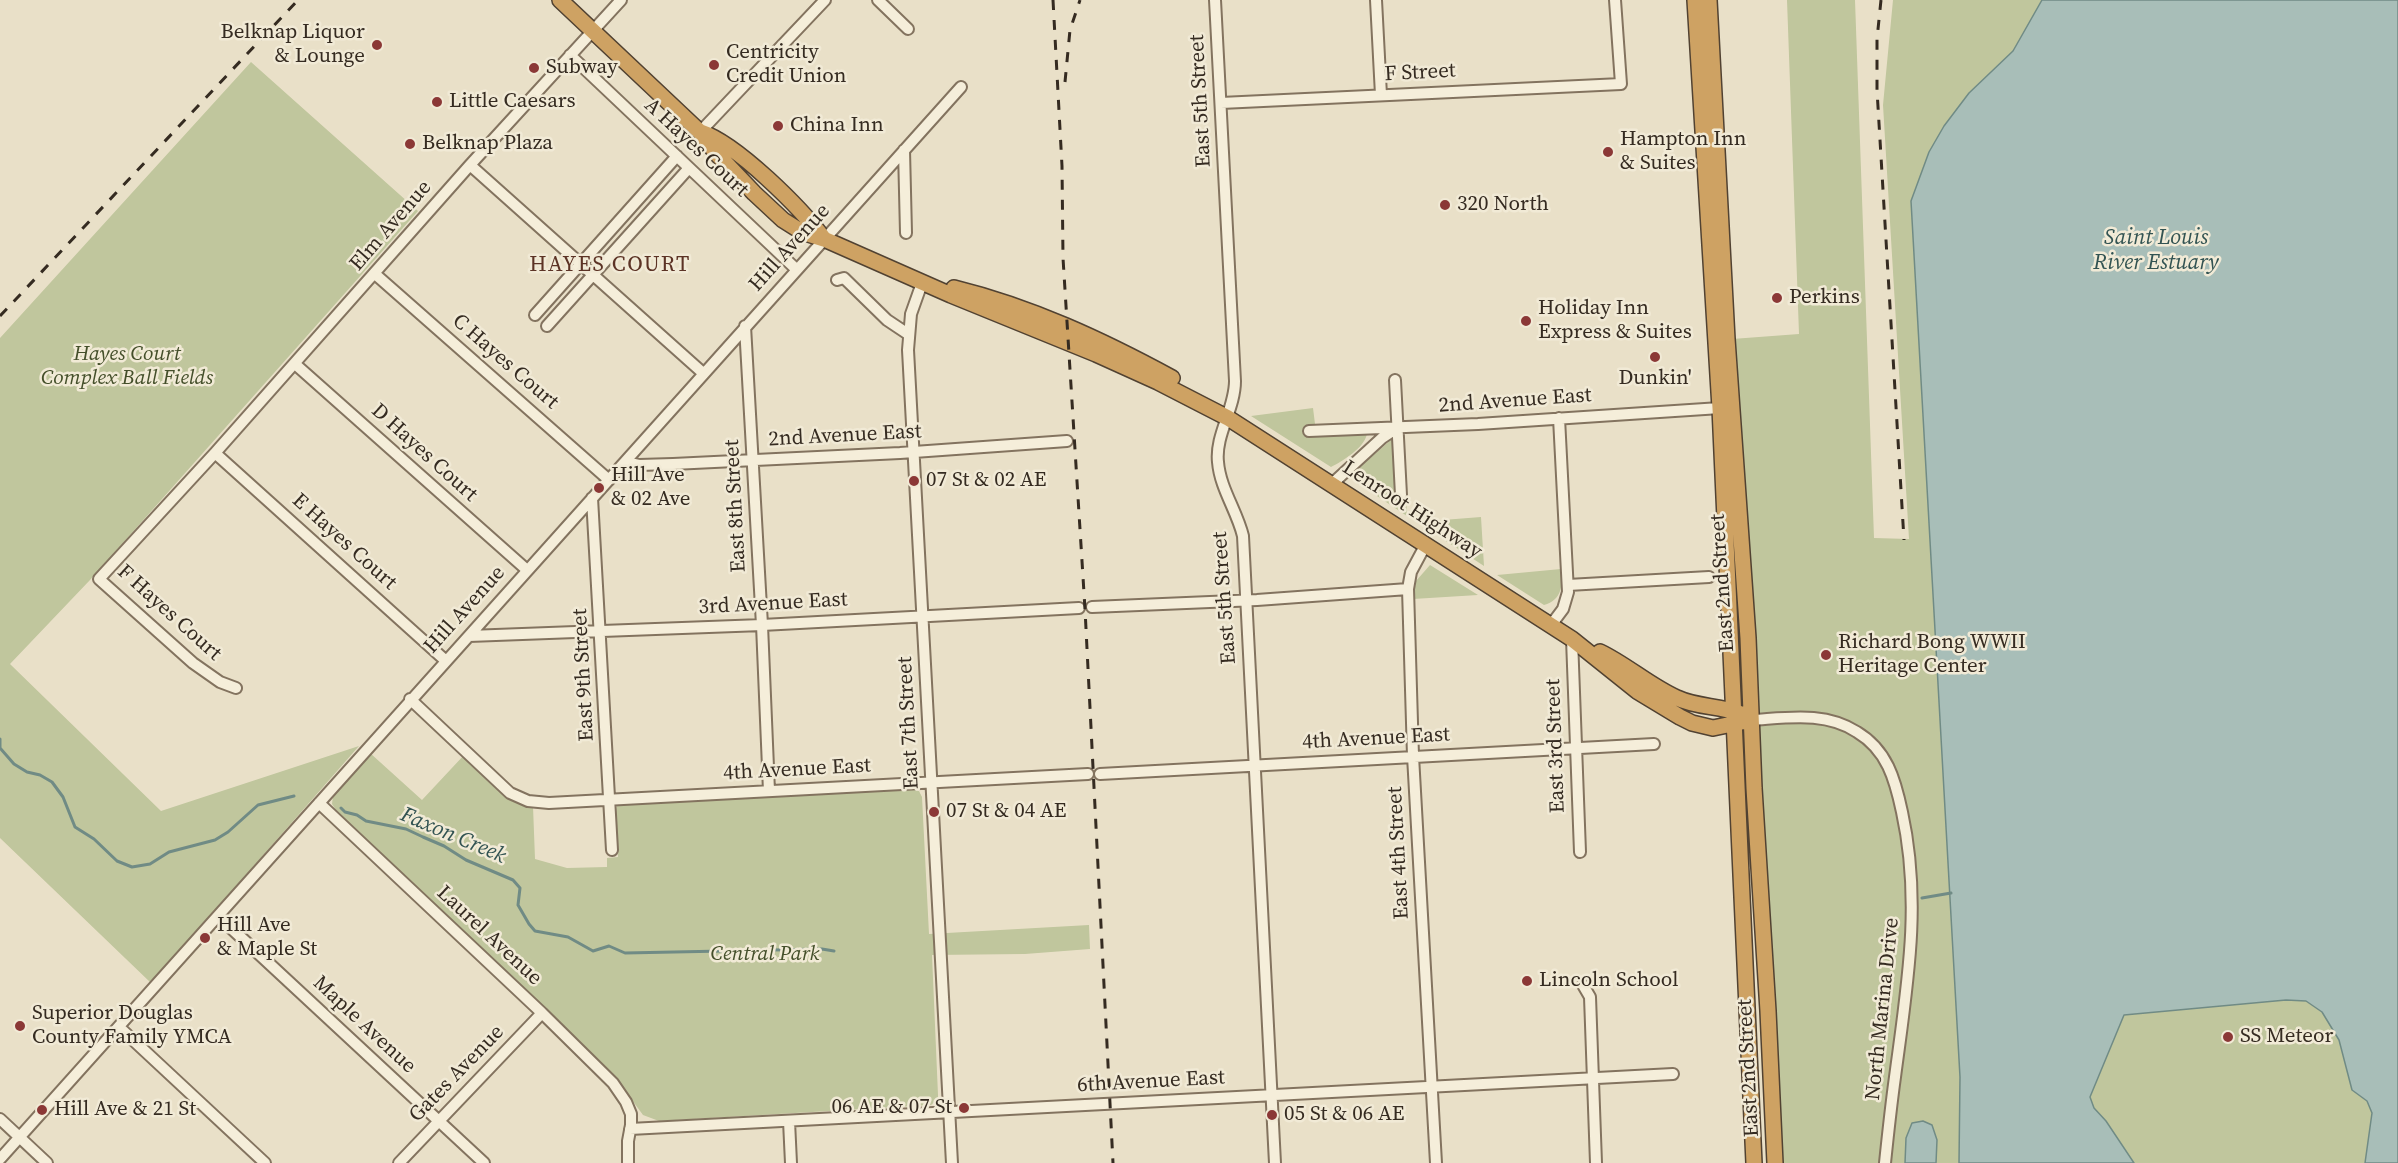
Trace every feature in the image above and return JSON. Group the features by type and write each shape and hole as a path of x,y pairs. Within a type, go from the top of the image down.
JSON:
{"highway":[{"path":"560,0 700,132 725,143 793,203 811,221 824,239"},
{"name":"East 2nd Street","path":"1695,0 1726,408 1748,638 1774,1163"},
{"name":"East 2nd Street","path":"1709,0 1726,408 1734,717 1754,1163"},
{"name":"Lenroot Highway","path":"824,239 922,283 944,285 998,300 1068,326 1181,383 1228,418 1572,639 1605,655 1674,697 1692,705 1751,720"}],"street":[{"name":"Elm Avenue","path":"215,453 470,165 621,0"},
{"path":"700,132 825,0"},
{"path":"878,0 908,28"},
{"name":"East 5th Street","path":"1215,0 1235,381 1233,402 1219,446 1217,462 1221,479 1243,536 1275,1163"},
{"path":"1376,0 1381,95"},
{"name":"F Street","path":"1221,103 1621,84 1615,0"},
{"name":"A Hayes Court","path":"570,56 796,269"},
{"name":"Hill Avenue","path":"0,1159 961,87"},
{"path":"904,150 906,233"},
{"path":"535,315 677,156"},
{"path":"470,165 703,373"},
{"path":"547,326 689,168"},
{"name":"C Hayes Court","path":"375,274 609,480"},
{"path":"837,280 844,278 887,320 908,334"},
{"name":"East 7th Street","path":"922,283 908,334 952,1163"},
{"name":"East 8th Street","path":"745,326 769,791"},
{"name":"D Hayes Court","path":"295,364 527,570"},
{"path":"1395,380 1401,495"},
{"name":"2nd Avenue East","path":"1310,431 1397,428 1726,408"},
{"path":"1551,626 1566,602 1568,585 1558,418"},
{"path":"1332,483 1382,438 1397,428"},
{"name":"2nd Avenue East","path":"625,462 639,465 753,460 1067,441"},
{"name":"E Hayes Court","path":"215,453 446,661"},
{"name":"F Hayes Court","path":"215,453 99,579 193,663 220,682 236,688"},
{"name":"East 9th Street","path":"592,498 612,850"},
{"name":"East 4th Street","path":"1426,544 1411,572 1408,590 1413,756 1436,1163"},
{"path":"1568,585 1709,577"},
{"path":"1092,607 1408,590"},
{"name":"3rd Avenue East","path":"469,636 762,625 1079,608"},
{"name":"East 3rd Street","path":"1572,639 1580,852"},
{"name":"4th Avenue East","path":"410,699 510,793 528,801 549,802 1088,774"},
{"name":"North Marina Drive","path":"1751,720 1814,717 1847,726 1864,736 1880,751 1896,784 1909,848 1913,908 1909,978 1885,1163"},
{"name":"4th Avenue East","path":"1100,774 1654,744"},
{"name":"Laurel Avenue","path":"319,802 602,1071 626,1102 631,1116 630,1130"},
{"name":"Maple Avenue","path":"218,916 484,1163"},
{"path":"1583,985 1590,997 1596,1163"},
{"name":"Gates Avenue","path":"399,1163 542,1013"},
{"path":"119,1027 265,1163"},
{"name":"6th Avenue East","path":"630,1130 1673,1074"},
{"path":"0,1119 47,1163"},
{"path":"789,1121 791,1163"},
{"path":"628,1163 630,1130"}],"green space":[{"path":"1787,0 1855,0 1874,538 1909,539 1883,105 1893,0 2042,0 2013,51 1969,93 1944,126 1929,152 1911,201 1960,1077 1959,1163 1779,1163 1732,339 1799,334"},
{"name":"Hayes Court Complex Ball Fields","path":"251,62 418,211 90,580 10,664 161,811 359,746 151,983 0,838 0,338"},
{"path":"1313,408 1315,424 1307,426 1308,435 1367,434 1357,449 1331,467 1251,416"},
{"path":"1392,439 1397,495 1406,495 1407,516 1356,482 1360,467"},
{"path":"1481,517 1484,566 1417,522"},
{"path":"1430,565 1478,595 1413,599 1416,581"},
{"path":"1561,569 1562,581 1558,596 1544,605 1497,575"},
{"name":"Central Park","path":"370,753 422,800 465,754 518,803 533,806 535,859 567,868 607,867 607,858 618,857 617,803 912,788 919,791 922,797 929,934 1089,925 1090,949 1025,954 932,955 938,1099 931,1105 659,1121 643,1115 621,1085 582,1043 336,810 332,804 333,796"},
{"path":"2285,1000 2306,1001 2322,1012 2339,1040 2352,1090 2368,1101 2372,1113 2365,1163 2134,1163 2106,1121 2094,1108 2090,1097 2124,1015"}],"water":[{"name":"Saint Louis River Estuary","path":"2042,0 2398,0 2398,1163 2365,1163 2372,1113 2367,1101 2352,1090 2339,1040 2322,1012 2306,1001 2286,1000 2124,1015 2090,1097 2094,1108 2106,1121 2134,1163 1959,1163 1960,1077 1911,201 1929,152 1944,126 1969,93 2013,51"},
{"path":"1923,1121 1932,1125 1937,1140 1936,1163 1905,1163 1906,1138 1912,1123"}],"waterway":[{"name":"Faxon Creek","path":"0,739 0,748 14,764 52,782 63,797 75,827 94,839 117,861 132,867 150,864 169,852 215,840 228,832 258,805 294,796"},
{"name":"Faxon Creek","path":"341,808 366,821 406,829 444,846 466,860 513,880 520,888 518,905 535,931 568,937 593,951 609,946 625,953 822,949 834,951"},
{"name":"Faxon Creek","path":"1922,898 1951,893"}],"railway":[{"path":"0,316 298,0"},
{"path":"1053,0 1062,166 1063,258 1085,609 1113,1163"},
{"path":"1065,82 1070,30 1080,0"},
{"path":"1881,0 1877,39 1877,90 1904,540"}],"place":[{"name":"Belknap Liquor & Lounge","path":"377,45"},
{"name":"Centricity Credit Union","path":"714,65"},
{"name":"Subway","path":"534,68"},
{"name":"Little Caesars","path":"437,102"},
{"name":"China Inn","path":"778,126"},
{"name":"Belknap Plaza","path":"410,144"},
{"name":"Hampton Inn & Suites","path":"1608,152"},
{"name":"320 North","path":"1445,205"},
{"name":"Perkins","path":"1777,298"},
{"name":"Holiday Inn Express & Suites","path":"1526,321"},
{"name":"Dunkin'","path":"1655,357"},
{"name":"07 St & 02 AE","path":"914,481"},
{"name":"Hill Ave & 02 Ave","path":"599,488"},
{"name":"Richard Bong WWII Heritage Center","path":"1826,655"},
{"name":"07 St & 04 AE","path":"934,812"},
{"name":"Hill Ave & Maple St","path":"205,938"},
{"name":"Lincoln School","path":"1527,981"},
{"name":"Superior Douglas County Family YMCA","path":"20,1026"},
{"name":"SS Meteor","path":"2228,1037"},
{"name":"06 AE & 07 St","path":"964,1108"},
{"name":"Hill Ave & 21 St","path":"42,1110"},
{"name":"05 St & 06 AE","path":"1272,1115"}],"district":[{"name":"HAYES COURT","path":"610,265"}]}
